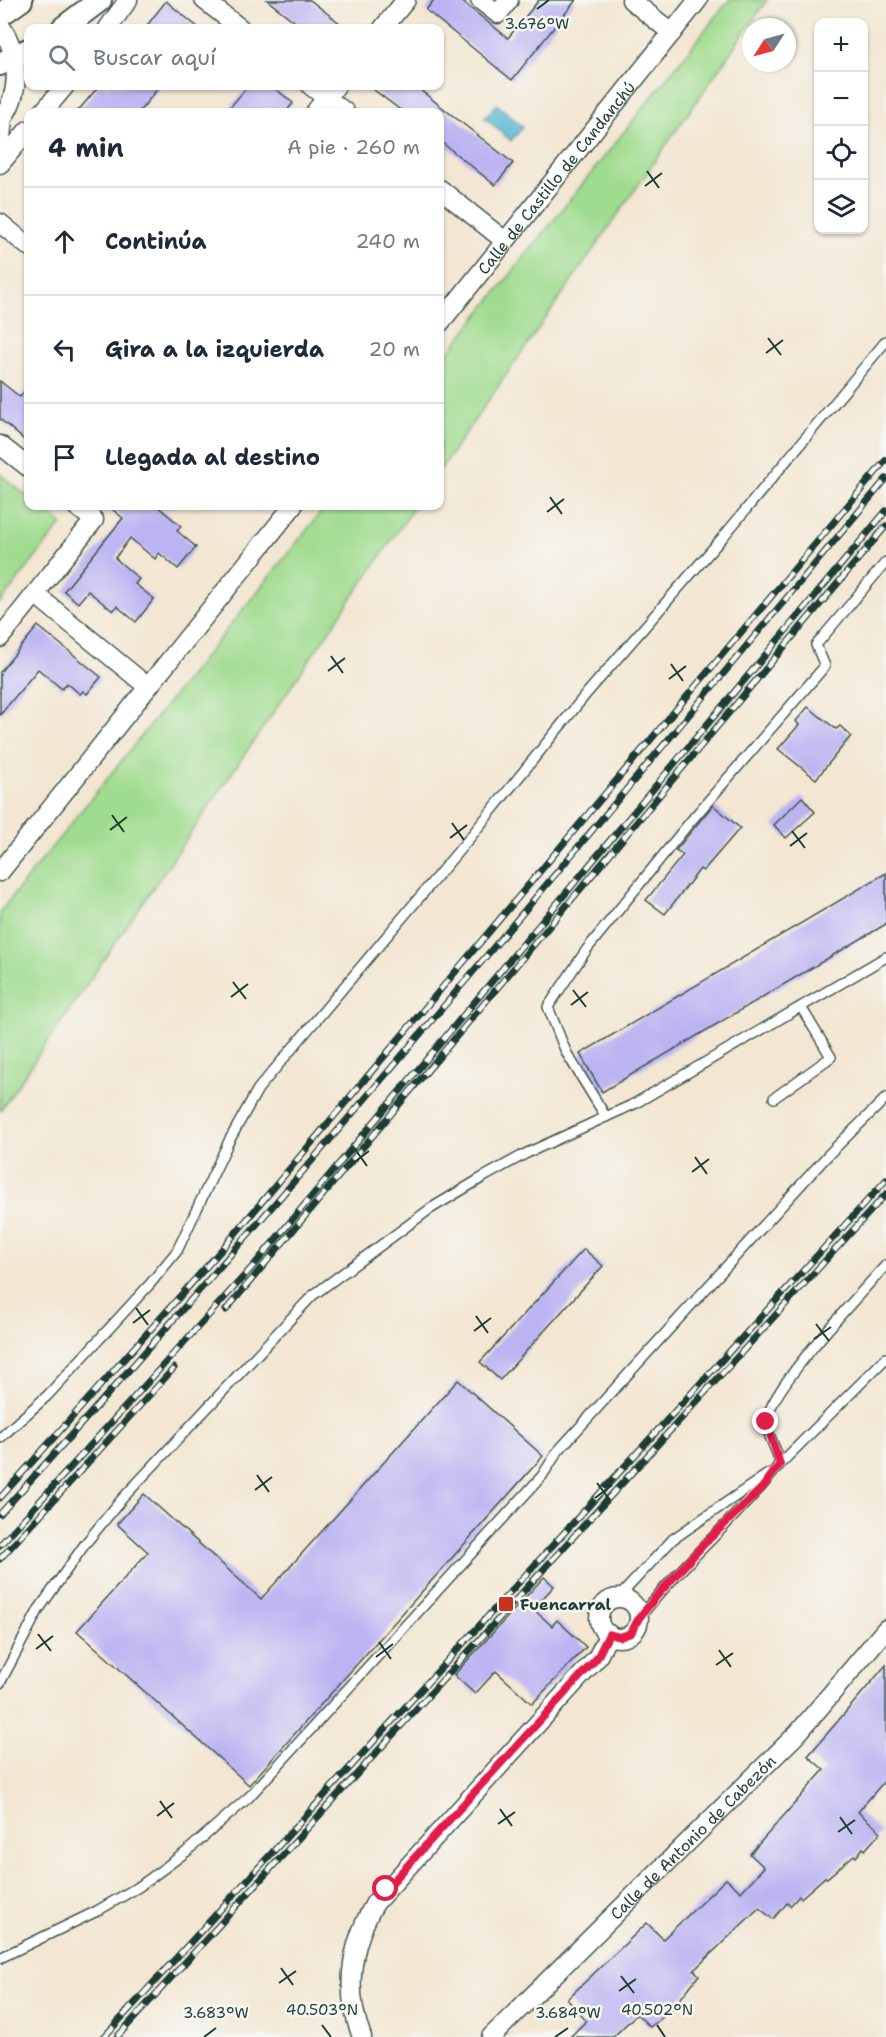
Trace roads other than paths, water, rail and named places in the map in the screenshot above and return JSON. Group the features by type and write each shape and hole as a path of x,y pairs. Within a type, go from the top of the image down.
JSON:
{"street":[{"path":"0,15 21,0"},
{"path":"68,24 100,0"},
{"path":"111,24 128,0"},
{"path":"204,0 235,24"},
{"path":"385,24 406,0"},
{"path":"480,0 498,14 509,0"},
{"path":"631,0 672,33"},
{"name":"Calle de Castillo de Candanchú","path":"444,318 698,0"},
{"path":"0,25 15,57 15,84 2,119 0,149"},
{"path":"46,108 62,90"},
{"path":"318,108 331,92 342,108"},
{"path":"0,164 24,135"},
{"path":"444,192 505,242"},
{"path":"0,223 24,243"},
{"path":"0,445 24,464"},
{"path":"0,638 94,520 81,510"},
{"path":"0,872 290,510"},
{"path":"35,594 148,687"},
{"path":"618,1598 630,1601 639,1618 631,1633 620,1637 609,1634 601,1625 600,1613 606,1603 618,1598"},
{"name":"Calle de Antonio de Cabezón","path":"491,2037 798,1733 886,1629"},
{"path":"362,2037 352,2004 352,1968 361,1930 375,1903 597,1658 609,1634"}],"lane":[{"path":"0,1438 48,1395 150,1284 177,1251 229,1141 258,1089 465,844 587,693 723,537 886,341"},
{"path":"606,1117 566,1052 548,1007 587,949 690,822 825,666 816,645 886,562"},
{"path":"0,1683 39,1609 85,1544 122,1499 312,1296 430,1209 470,1185 525,1154 653,1094 886,957"},
{"path":"774,1098 831,1057 801,1007"},
{"path":"0,1958 98,1911 140,1886 186,1852 249,1797 542,1476 565,1442 828,1155 886,1098"},
{"path":"780,1464 766,1422 769,1410 800,1363 886,1265"},
{"path":"639,1618 704,1544 762,1488 780,1464 886,1358"},
{"path":"618,1598 673,1539 780,1464"}],"water":[{"path":"497,104 523,127 511,141 485,118"}],"railway":[{"path":"0,1498 223,1248 886,460"},
{"path":"0,1514 338,1131 886,479"},
{"path":"0,1545 255,1264 886,511"},
{"path":"226,1310 886,526"},
{"path":"104,2037 886,1180"},
{"path":"117,2037 886,1194"},
{"path":"0,1559 174,1368"}],"place":[{"name":"Fuencarral","path":"506,1604"}]}
